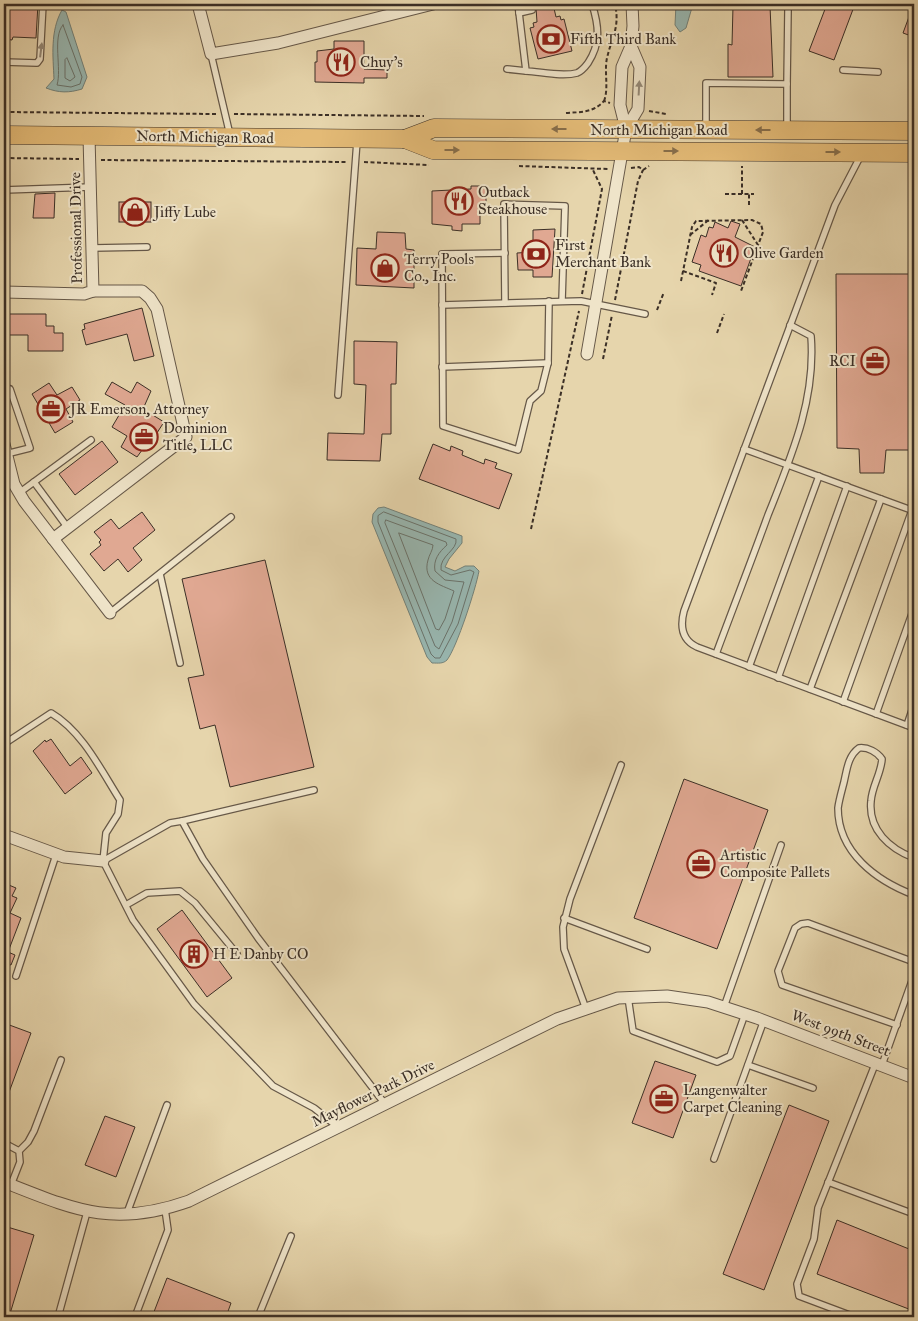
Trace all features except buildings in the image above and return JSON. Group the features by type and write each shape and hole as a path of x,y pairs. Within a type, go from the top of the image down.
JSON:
{"main road":[{"name":"North Michigan Road","path":"4,135 405,139 434,128 914,131"},
{"name":"North Michigan Road","path":"405,139 433,150 914,153"}],"street":[{"path":"198,4 211,54 278,43 433,4"},
{"path":"626,129 620,105 622,67 631,46 633,26 632,4"},
{"path":"586,354 626,129 638,109 640,67 631,46"},
{"name":"Professional Drive","path":"4,292 84,294 93,290 89,136"},
{"path":"53,539 186,437 157,309 150,298 142,291 93,290"},
{"path":"5,449 19,493 110,613"},
{"path":"4,835 56,855 103,861"},
{"name":"Mayflower Park Drive","path":"7,1183 87,1212 126,1215 165,1209 189,1201 557,1019 618,998 667,996 708,1002 761,1019"},
{"name":"West 99th Street","path":"761,1019 914,1078"}],"lane":[{"path":"4,62 37,63 40,58 43,4"},
{"path":"518,4 526,71"},
{"path":"507,70 559,74 577,73 585,68 593,56 599,35 592,4"},
{"path":"519,13 532,10"},
{"path":"787,131 788,10"},
{"path":"211,54 230,138"},
{"path":"843,70 878,72"},
{"path":"706,130 706,83 787,84"},
{"path":"338,395 357,139"},
{"path":"862,153 835,205 790,325 682,618 683,632 689,642 716,654 914,728"},
{"path":"4,190 91,187"},
{"path":"505,303 504,204 565,206 562,301"},
{"path":"92,248 147,247"},
{"path":"505,253 442,254 443,426 518,450 530,401 541,391 548,363 549,301"},
{"path":"442,305 581,300 645,314"},
{"path":"716,654 788,465 809,397 813,358 811,336 790,325"},
{"path":"442,367 548,363"},
{"path":"4,392 10,389 30,448 5,449"},
{"path":"19,493 91,440"},
{"path":"744,449 913,510 843,702"},
{"path":"749,667 819,476"},
{"path":"34,482 68,528"},
{"path":"778,678 847,486"},
{"path":"810,689 881,499"},
{"path":"110,613 231,518"},
{"path":"160,574 180,663"},
{"path":"876,714 914,608"},
{"path":"906,726 914,704"},
{"path":"4,744 51,713 64,721 94,760 120,800 118,814 106,833 103,861 133,920 194,1004 273,1086 314,1108 338,1127"},
{"path":"914,858 892,848 878,831 872,816 871,801 882,760 879,754 865,747 859,748 850,756 838,807 840,824 845,838 864,866 872,874 885,883 914,895"},
{"path":"586,1009 564,949 564,918 621,765"},
{"path":"103,861 170,823 314,790"},
{"path":"182,821 203,859 258,938 385,1104"},
{"path":"724,1007 781,845"},
{"path":"16,976 56,855"},
{"path":"126,905 148,893 180,891 195,903 237,954"},
{"path":"564,918 647,948"},
{"path":"897,1024 782,984 778,971 795,928 801,924 808,923 914,962"},
{"path":"855,1317 799,1296 797,1284 814,1239 818,1208 897,1024 914,975"},
{"path":"628,997 633,1031 717,1062 730,1056 746,1014"},
{"path":"714,1159 748,1065 761,1019"},
{"path":"19,1151 28,1142 34,1131 61,1060"},
{"path":"748,1065 813,1088"},
{"path":"126,1215 167,1105"},
{"path":"4,1143 19,1151"},
{"path":"7,1183 20,1162 19,1151"},
{"path":"828,1182 914,1214"},
{"path":"135,1317 168,1230 165,1209"},
{"path":"58,1317 87,1212"},
{"path":"258,1317 292,1236"}],"path":[{"path":"562,114 596,109 604,101 607,59 618,19 615,4"},
{"path":"604,101 620,105"},
{"path":"4,112 424,116"},
{"path":"742,165 742,194"},
{"path":"531,529 581,300 602,189 594,170"},
{"path":"603,359 638,180 643,170"},
{"path":"725,194 754,194"},
{"path":"749,206 750,194"},
{"path":"690,235 710,219"},
{"path":"681,281 690,235 696,221 710,219 756,221 761,224 763,232 741,291"},
{"path":"742,220 758,245"},
{"path":"683,271 716,284 712,294"},
{"path":"657,310 664,292"},
{"path":"717,333 724,314"}],"water":[{"path":"676,4 693,4 686,28 680,32 675,25"},
{"path":"62,10 66,12 87,77 82,89 68,92 46,88 54,79 54,35"},
{"path":"384,507 462,536 462,543 445,567 455,571 465,566 474,566 479,571 461,631 451,653 444,662 432,663 427,657 372,522 373,514 378,508"}],"place":[{"name":"Fifth Third Bank","path":"551,39"},
{"name":"Chuy's","path":"341,62"},
{"name":"Outback Steakhouse","path":"459,201"},
{"name":"Jiffy Lube","path":"135,212"},
{"name":"Olive Garden","path":"724,253"},
{"name":"First Merchant Bank","path":"536,254"},
{"name":"Terry Pools Co., Inc.","path":"385,268"},
{"name":"RCI","path":"875,361"},
{"name":"JR Emerson, Attorney","path":"51,409"},
{"name":"Dominion Title, LLC","path":"144,437"},
{"name":"Artistic Composite Pallets","path":"701,864"},
{"name":"H E Danby CO","path":"194,954"},
{"name":"Langenwalter Carpet Cleaning","path":"664,1099"}]}
